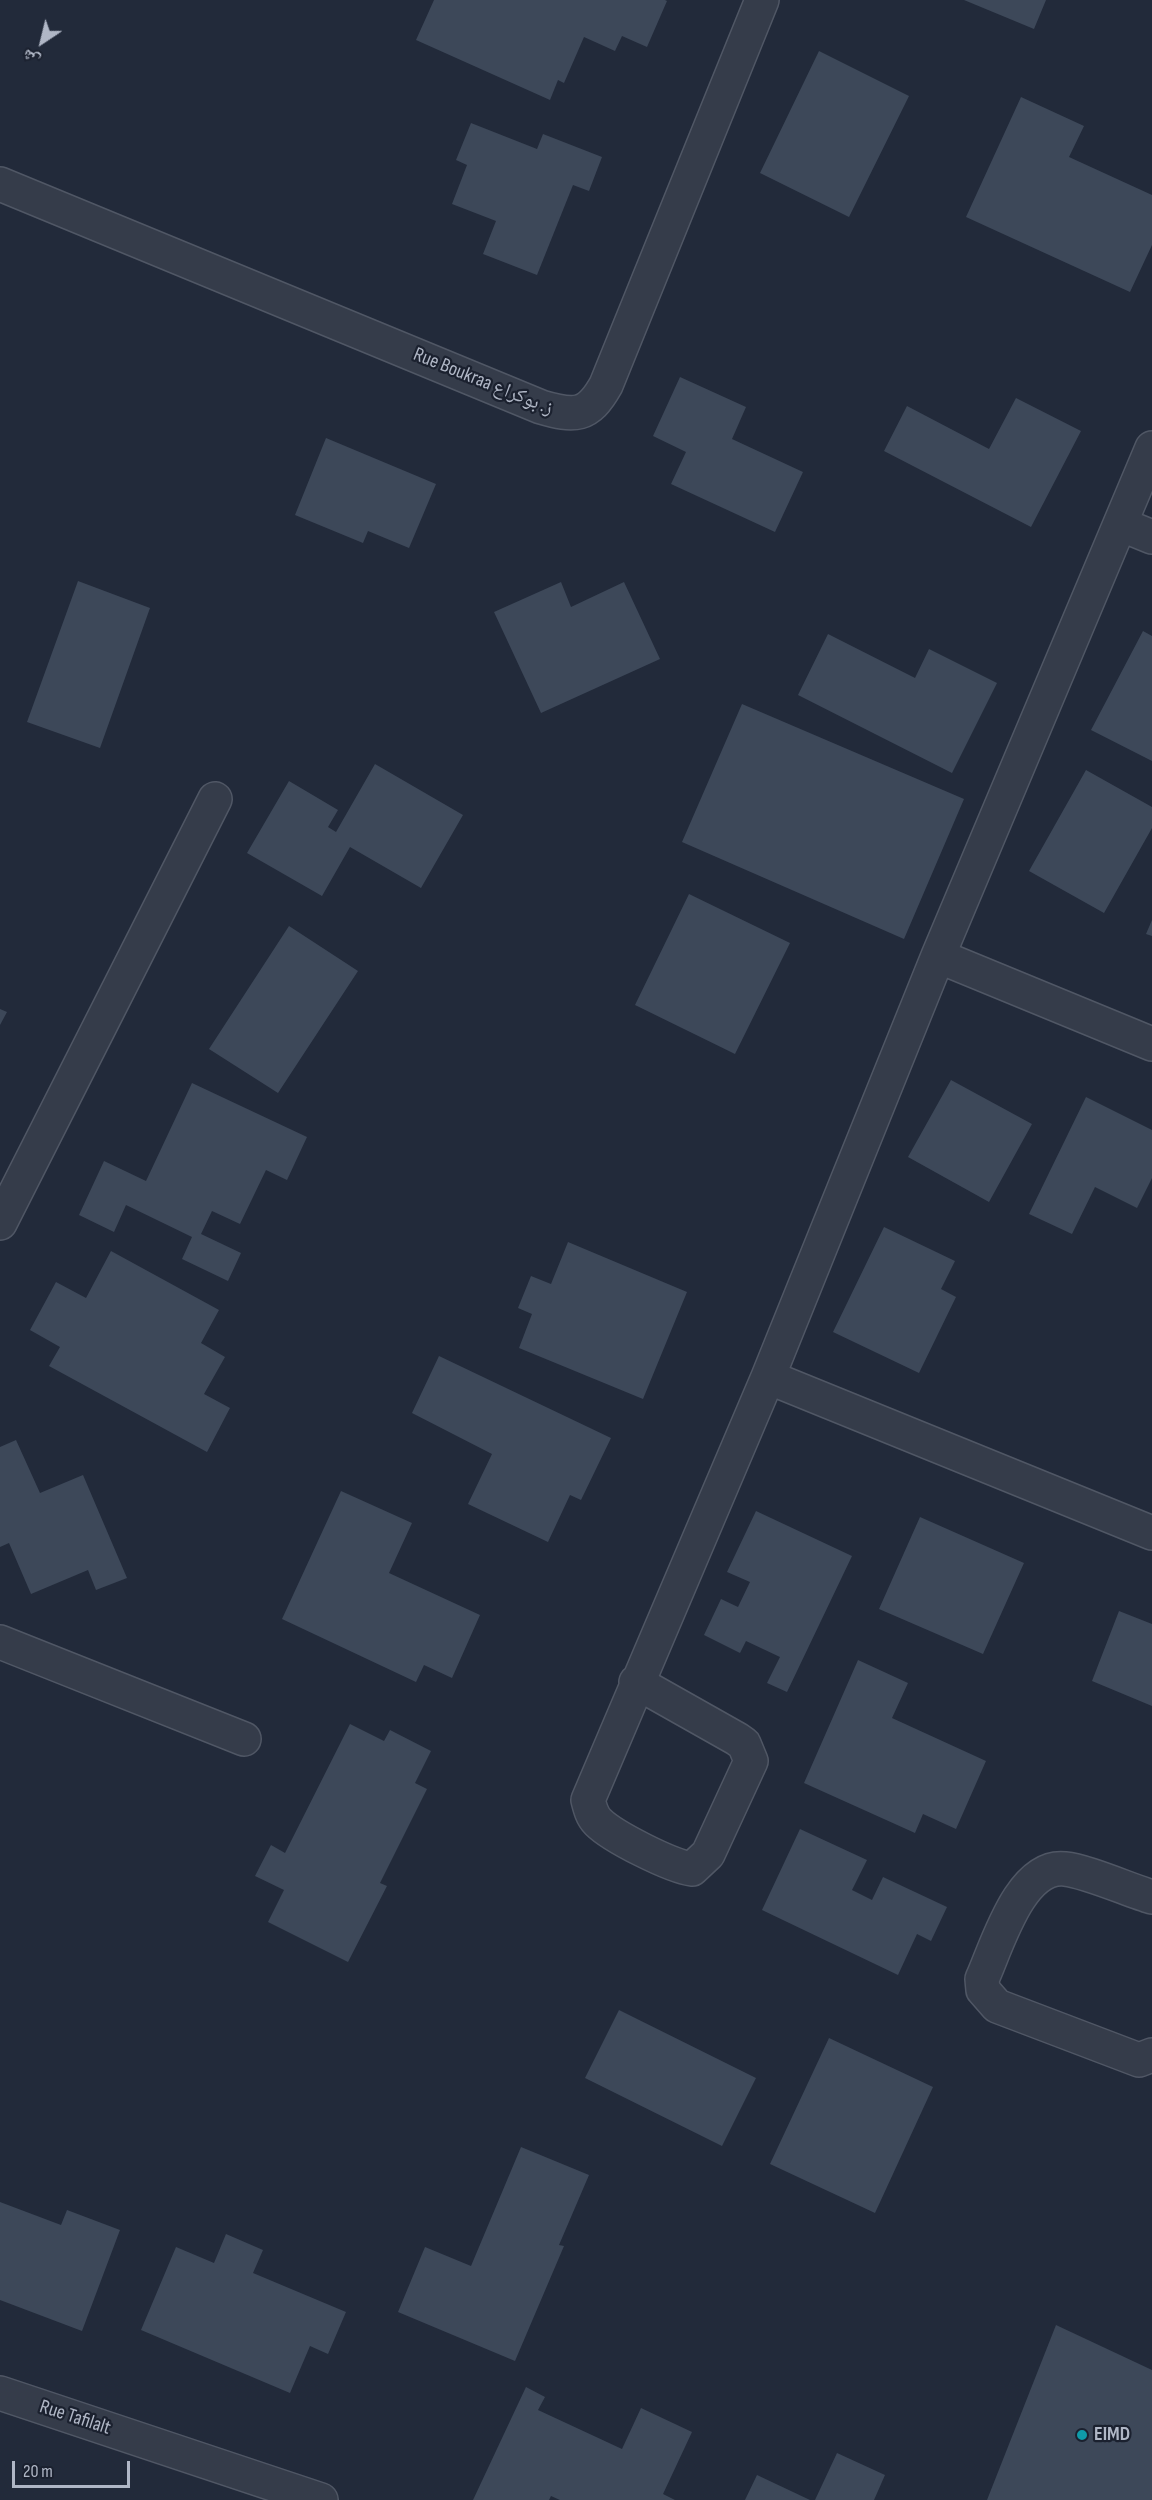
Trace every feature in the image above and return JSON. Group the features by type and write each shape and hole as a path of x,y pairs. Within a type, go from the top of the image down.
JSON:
{"street":[{"name":"Rue Boukraa ز. بوكراع","path":"0,184 541,407 561,413 580,413 595,404 606,384 762,0"},
{"path":"636,1682 737,1739 749,1752 751,1761 708,1854 692,1869 677,1867 612,1832 598,1822 588,1800 636,1682 768,1377 938,956 1152,448"},
{"path":"1120,524 1152,537"},
{"path":"0,1223 215,799"},
{"path":"938,956 1152,1044"},
{"path":"768,1377 1152,1533"},
{"path":"0,1642 243,1739"},
{"path":"1152,1897 1065,1869 1046,1871 1033,1878 1021,1894 982,1979 983,1990 997,2006 1139,2060 1152,2055"},
{"name":"Rue Tafilalt","path":"0,2393 321,2500"}],"building":[{"path":"434,0 667,1 647,47 622,36 615,51 584,37 564,83 558,80 550,100 416,40"},
{"path":"964,0 1046,0 1034,29"},
{"path":"819,51 909,96 849,217 760,173"},
{"path":"1021,97 1084,126 1069,157 1152,195 1152,245 1130,292 966,217"},
{"path":"471,123 537,149 543,134 602,157 589,191 573,185 537,275 483,254 496,221 452,204 467,165 456,160"},
{"path":"680,377 746,407 732,439 803,472 775,532 671,484 686,452 653,436"},
{"path":"1016,398 1081,431 1031,527 884,451 907,406 989,449"},
{"path":"326,438 436,484 409,548 368,531 363,543 295,515"},
{"path":"78,581 150,608 100,748 27,722"},
{"path":"561,582 571,607 624,582 660,659 541,713 494,612"},
{"path":"1143,631 1152,636 1152,761 1091,730"},
{"path":"828,634 915,678 929,649 997,683 952,773 798,695"},
{"path":"742,704 964,799 904,939 682,842"},
{"path":"375,764 463,815 421,888 350,847 322,896 247,853 289,781 338,810 328,827 336,832"},
{"path":"1086,770 1152,807 1152,828 1104,913 1029,871"},
{"path":"689,894 790,943 735,1054 635,1005"},
{"path":"1152,920 1152,936 1146,934"},
{"path":"289,926 358,971 278,1093 209,1049"},
{"path":"0,1009 7,1012 0,1025"},
{"path":"951,1080 1032,1124 989,1202 908,1157"},
{"path":"192,1083 307,1137 287,1180 266,1170 240,1224 212,1211 201,1234 241,1253 228,1281 182,1259 192,1237 126,1205 114,1232 79,1215 104,1161 146,1181"},
{"path":"1086,1097 1152,1130 1152,1178 1137,1208 1095,1187 1072,1234 1029,1214"},
{"path":"884,1227 955,1261 941,1289 956,1297 919,1373 833,1332"},
{"path":"568,1242 687,1292 643,1399 519,1348 532,1314 518,1308 531,1276 551,1284"},
{"path":"111,1251 219,1310 201,1343 225,1357 204,1394 230,1408 207,1452 49,1366 60,1347 30,1330 56,1282 86,1298"},
{"path":"439,1356 611,1438 581,1500 570,1495 548,1542 468,1504 492,1454 412,1413"},
{"path":"16,1440 40,1493 83,1475 127,1578 96,1590 88,1570 31,1594 9,1543 0,1547 0,1447"},
{"path":"341,1491 412,1523 389,1573 480,1615 452,1678 424,1665 416,1682 282,1619"},
{"path":"756,1511 852,1556 787,1692 767,1683 780,1657 746,1641 740,1653 704,1635 721,1599 738,1607 750,1582 727,1572"},
{"path":"920,1517 1024,1563 983,1654 879,1609"},
{"path":"1119,1611 1152,1624 1152,1706 1092,1681"},
{"path":"858,1660 908,1683 892,1718 986,1761 956,1829 923,1814 915,1833 804,1783"},
{"path":"350,1724 384,1741 390,1730 431,1751 415,1783 427,1789 380,1883 387,1886 348,1962 268,1922 284,1890 255,1876 271,1845 285,1853"},
{"path":"800,1829 867,1860 852,1890 872,1900 883,1877 947,1907 931,1941 917,1934 898,1975 762,1910"},
{"path":"619,2010 756,2078 722,2146 585,2078"},
{"path":"829,2038 933,2087 875,2213 770,2164"},
{"path":"521,2147 589,2175 559,2245 564,2246 515,2361 398,2312 425,2247 471,2266"},
{"path":"0,2202 61,2225 67,2210 120,2230 82,2331 0,2300"},
{"path":"226,2234 263,2250 253,2273 346,2312 328,2354 310,2346 290,2393 141,2330 176,2247 214,2263"},
{"name":"EIMD","path":"1056,2325 1152,2370 1152,2500 987,2500"},
{"path":"526,2387 545,2397 538,2410 622,2449 641,2408 692,2432 663,2494 675,2500 560,2500 551,2496 549,2500 473,2500"},
{"path":"837,2453 885,2475 874,2500 815,2500"},
{"path":"757,2475 810,2500 745,2500"}],"place":[{"name":"EIMD","path":"1082,2435"}]}
